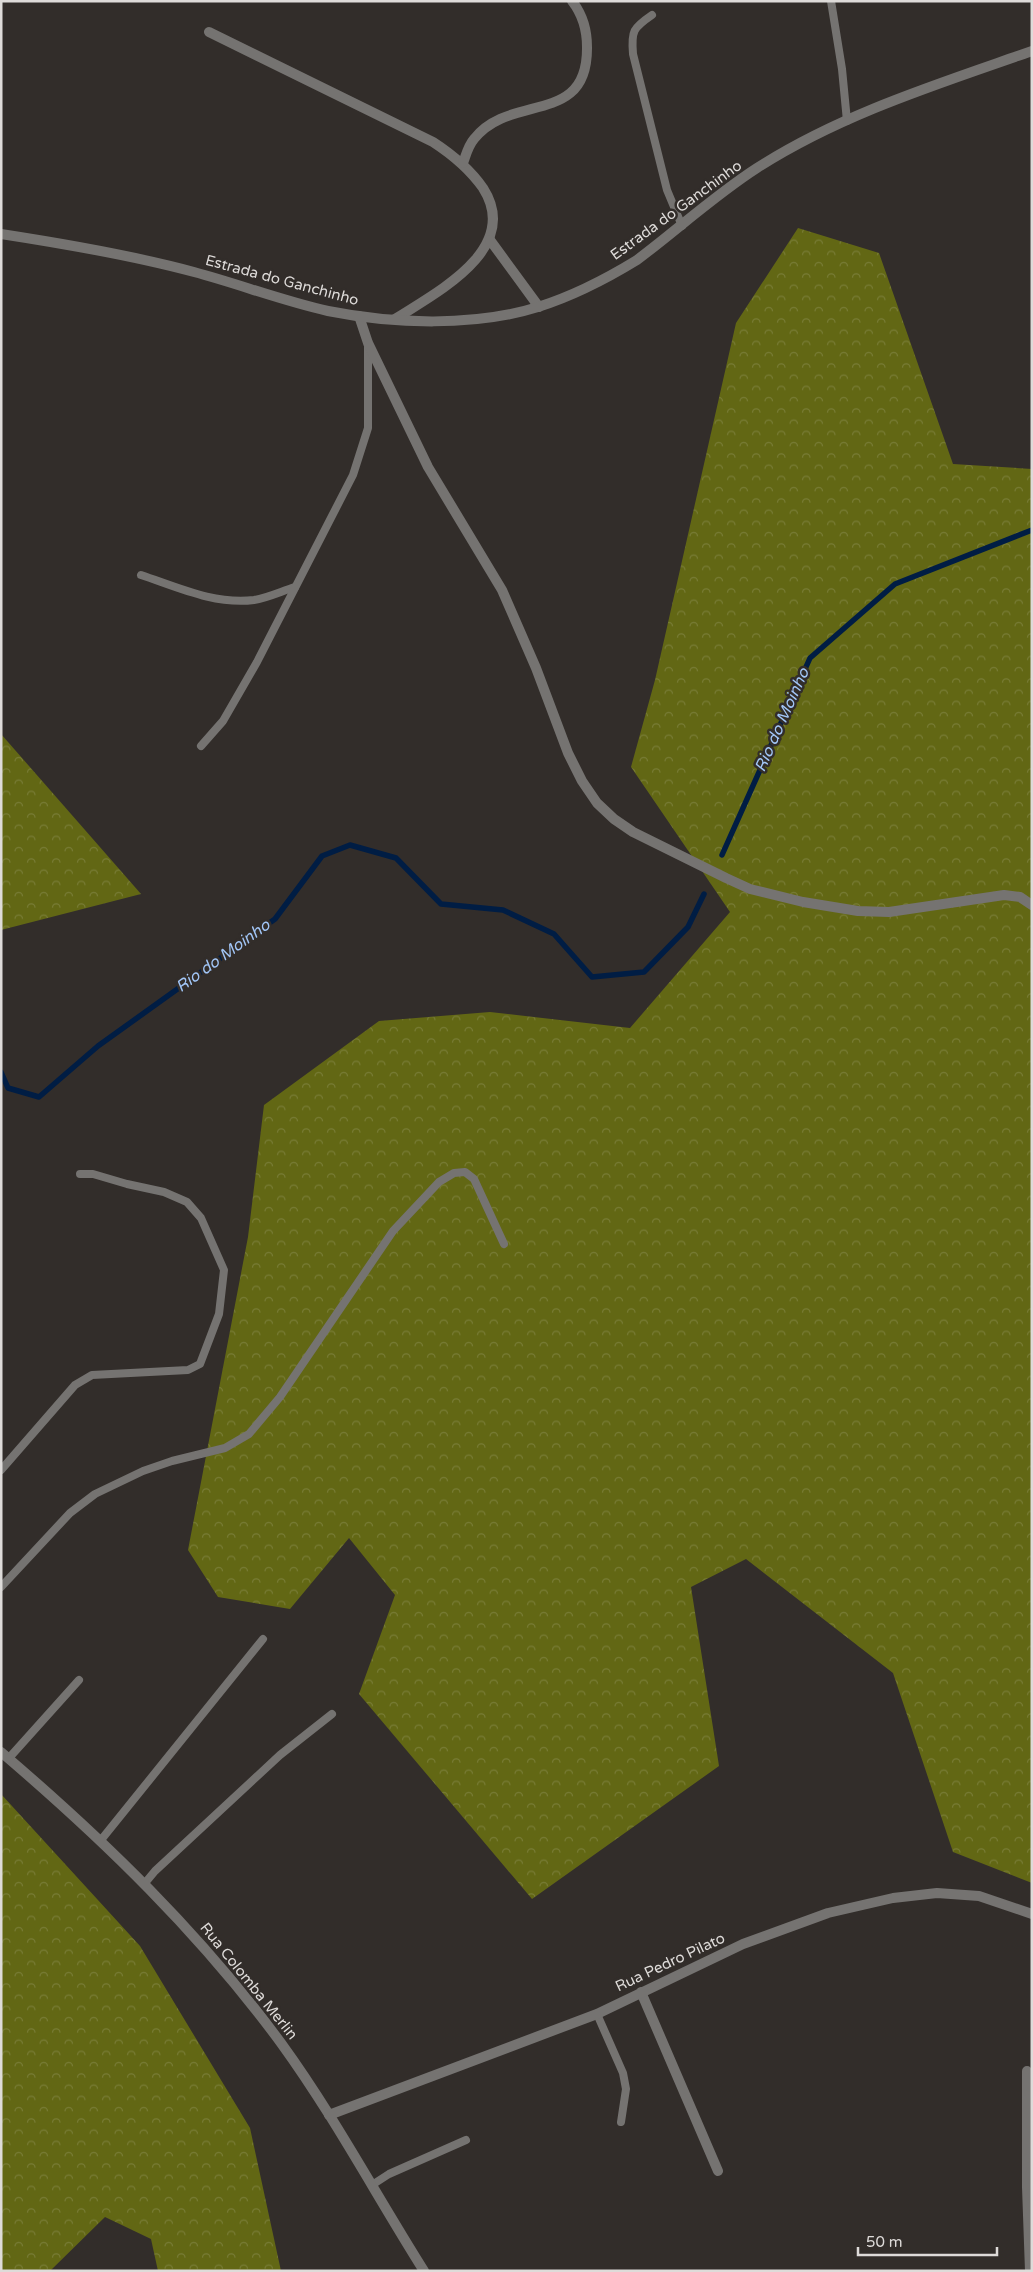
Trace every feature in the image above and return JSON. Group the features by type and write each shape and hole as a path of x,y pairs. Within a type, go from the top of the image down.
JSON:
{"street":[{"path":"463,163 474,140 485,128 511,114 560,100 573,93 580,83 585,70 587,40 584,22 572,1"},
{"path":"209,32 433,142 463,163 477,180 492,208 494,224 490,240 477,259 457,276 395,319"},
{"name":"Estrada do Ganchinho","path":"1,234 165,265 327,311 395,319 482,319 539,307 616,272 682,226 757,168 814,136 918,91 1032,51"},
{"path":"490,240 539,307"},
{"path":"359,316 368,343 428,466 502,590 536,668 568,753 582,782 598,803 614,819 633,832 750,889 803,902 858,911 889,912 1004,894 1020,897 1032,905"},
{"name":"Rua Colomba Merlin","path":"5,1755 101,1840 145,1883 217,1962 250,2003 329,2115 424,2271"},
{"name":"Rua Pedro Pilato","path":"329,2115 597,2014 770,1932 828,1913 868,1902 916,1894 957,1893 979,1896 1032,1914"},
{"path":"642,1992 718,2171"},
{"path":"1027,2071 1027,2187 1030,2271"}],"lane":[{"path":"831,1 842,69 847,121"},
{"path":"652,14 636,26 632,38 633,54 667,190 682,226"},
{"path":"201,746 223,721 257,662 353,475 368,428 368,343"},
{"path":"141,574 199,595 227,600 255,600 295,587"},
{"path":"1,1587 70,1513 95,1494 143,1471 172,1461 225,1448 249,1434 280,1397 393,1231 439,1182 454,1173 465,1172 474,1179 504,1244"},
{"path":"1,1470 75,1386 92,1375 188,1370 200,1364 219,1314 224,1270 201,1218 187,1202 164,1192 93,1174 80,1174"},
{"path":"101,1840 263,1639"},
{"path":"5,1755 79,1680"},
{"path":"145,1883 155,1871 280,1755 332,1714"},
{"path":"597,2014 623,2073 626,2089 621,2122"},
{"path":"372,2185 389,2174 466,2140"}],"green space":[{"path":"798,228 879,253 953,464 1032,469 1032,1883 953,1852 893,1673 746,1559 691,1587 719,1766 532,1899 359,1694 395,1595 349,1538 290,1609 218,1597 188,1550 248,1237 264,1105 379,1021 490,1012 630,1028 730,912 631,767 655,680 736,323"},
{"path":"1,734 141,894 1,930"},
{"path":"1,1794 140,1946 250,2128 281,2271 158,2271 151,2239 105,2217 50,2271 1,2271"}],"waterway":[{"name":"Rio do Moinho","path":"722,855 810,658 895,584 1032,530"},
{"name":"Rio do Moinho","path":"1,1072 8,1088 39,1097 98,1046 275,919 322,856 350,845 396,858 441,904 503,910 554,934 592,977 644,972 688,927 704,894"}]}
